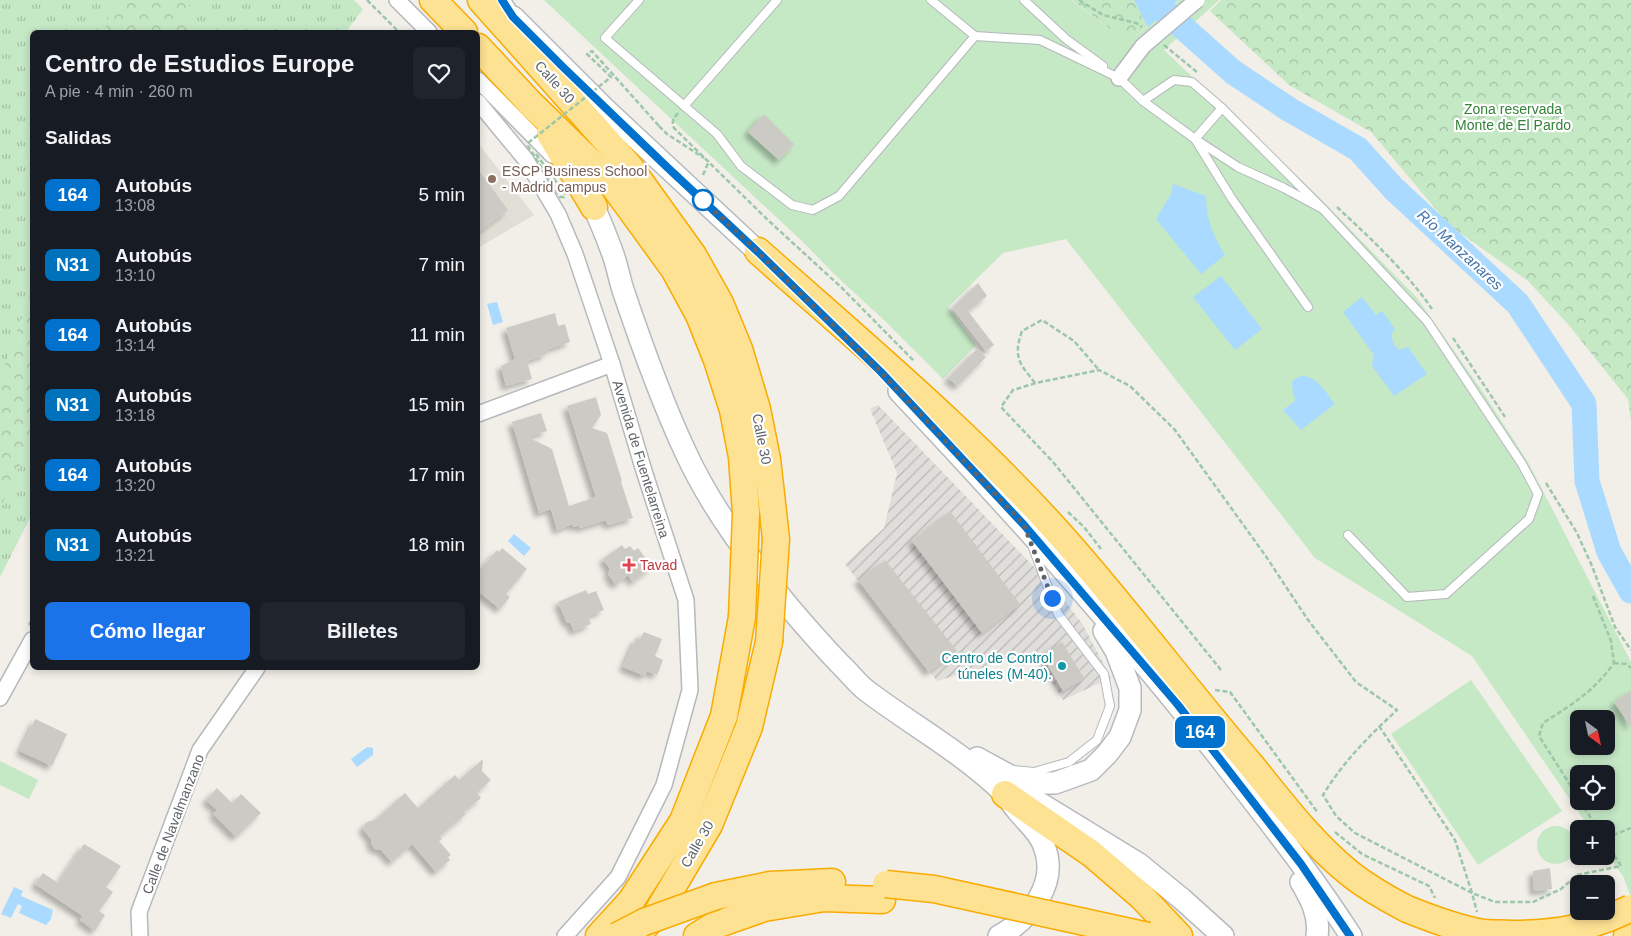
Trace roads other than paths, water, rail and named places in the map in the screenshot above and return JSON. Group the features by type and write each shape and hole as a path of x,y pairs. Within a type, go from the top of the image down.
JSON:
{"highway":[{"path":"433,0 462,30"},
{"name":"Calle 30","path":"481,0 629,166 693,255 715,295 739,350 757,409 767,459 776,539 769,642 749,727 709,825 657,912 637,936"},
{"path":"489,0 508,8"},
{"name":"Calle 30","path":"480,49 610,181 674,269 699,315 717,360 733,410 742,457 746,512 742,618 724,716 683,821 631,901 599,936"},
{"path":"532,104 594,207"},
{"path":"758,252 944,416 1010,481 1073,549 1223,733 1307,832 1347,871 1378,894 1407,909 1444,924 1485,933 1527,934 1565,931 1609,919 1631,908"},
{"path":"1006,794 1092,854 1142,896 1179,936"},
{"path":"617,936 644,922 716,896 770,885 826,882 884,892 1078,936"},
{"path":"697,936 713,926 764,908 824,898 884,892 934,890 1148,936"},
{"path":"1627,936 1631,933"}],"street":[{"path":"397,0 418,26"},
{"path":"1119,78 1143,46 1197,0"},
{"path":"508,8 604,108 758,252 881,372 1024,525 1178,705 1301,864 1350,936"},
{"path":"480,82 537,147"},
{"path":"480,98 537,147 555,159 594,207 612,249 624,292 662,398 685,452 701,483 735,537 789,607 865,690 928,734 1139,864 1223,936"},
{"name":"Avenida de Fuentelarreina","path":"480,104 526,160 558,214 575,254 612,364 686,600 690,690 664,785 618,877 565,936"},
{"path":"480,413 612,364"},
{"path":"991,772 1023,783 1055,784 1091,770 1120,736 1130,710 1130,688 1116,651 1066,573"},
{"path":"0,698 30,644"},
{"name":"Calle de Navalmanzano","path":"140,936 139,912 200,750 256,670"},
{"path":"1178,705 1298,878 1316,912 1317,936"},
{"path":"991,772 1016,810 1038,832 1048,857 1047,876 1036,905 1012,929 999,936"}],"lane":[{"path":"639,0 605,38 716,134 741,166 792,205 813,210 840,196 975,36"},
{"path":"684,106 777,0"},
{"path":"931,0 975,36 1040,40 1119,78"},
{"path":"1024,0 1066,39 1119,78 1143,101 1195,138 1238,166 1323,209"},
{"path":"1143,101 1174,80 1192,82 1222,108 1323,209 1427,321 1522,464 1538,494 1529,519 1446,594 1407,597 1348,535"},
{"path":"1195,138 1222,108"},
{"path":"1195,138 1232,199 1308,307"},
{"path":"991,772 1034,772 1070,762 1097,740 1110,706 1104,674 1058,614 1024,525"}],"water":[{"path":"1134,0 1178,0 1148,27"},
{"path":"1173,184 1206,196 1211,227 1225,255 1201,274 1156,219 1171,194"},
{"path":"1221,276 1262,329 1235,350 1193,297"},
{"path":"1362,297 1376,315 1382,311 1395,329 1391,335 1394,345 1400,350 1408,347 1427,374 1394,396 1372,366 1374,355 1343,312"},
{"path":"497,302 503,322 493,325 487,304"},
{"path":"1301,376 1312,378 1325,390 1335,404 1301,430 1283,410 1296,400 1293,395 1292,382"},
{"path":"514,534 531,548 524,556 508,541"},
{"path":"367,747 373,748 373,755 357,767 351,759"},
{"path":"14,887 23,891 21,896 53,910 51,919 46,925 19,913 22,906 18,904 11,918 1,914"}],"waterway":[{"name":"Río Manzanares","path":"1156,0 1160,7 1233,72 1290,110 1358,149 1394,189 1518,304 1584,404 1587,481 1609,552 1631,591"}],"place":[{"name":"ESCP Business School - Madrid campus","path":"492,179"},
{"name":"Tavad","path":"629,565"},
{"name":"Centro de Control túneles (M-40).","path":"1062,666"}],"park label":[{"name":"Zona reservada Monte de El Pardo","path":"1513,118"}]}
